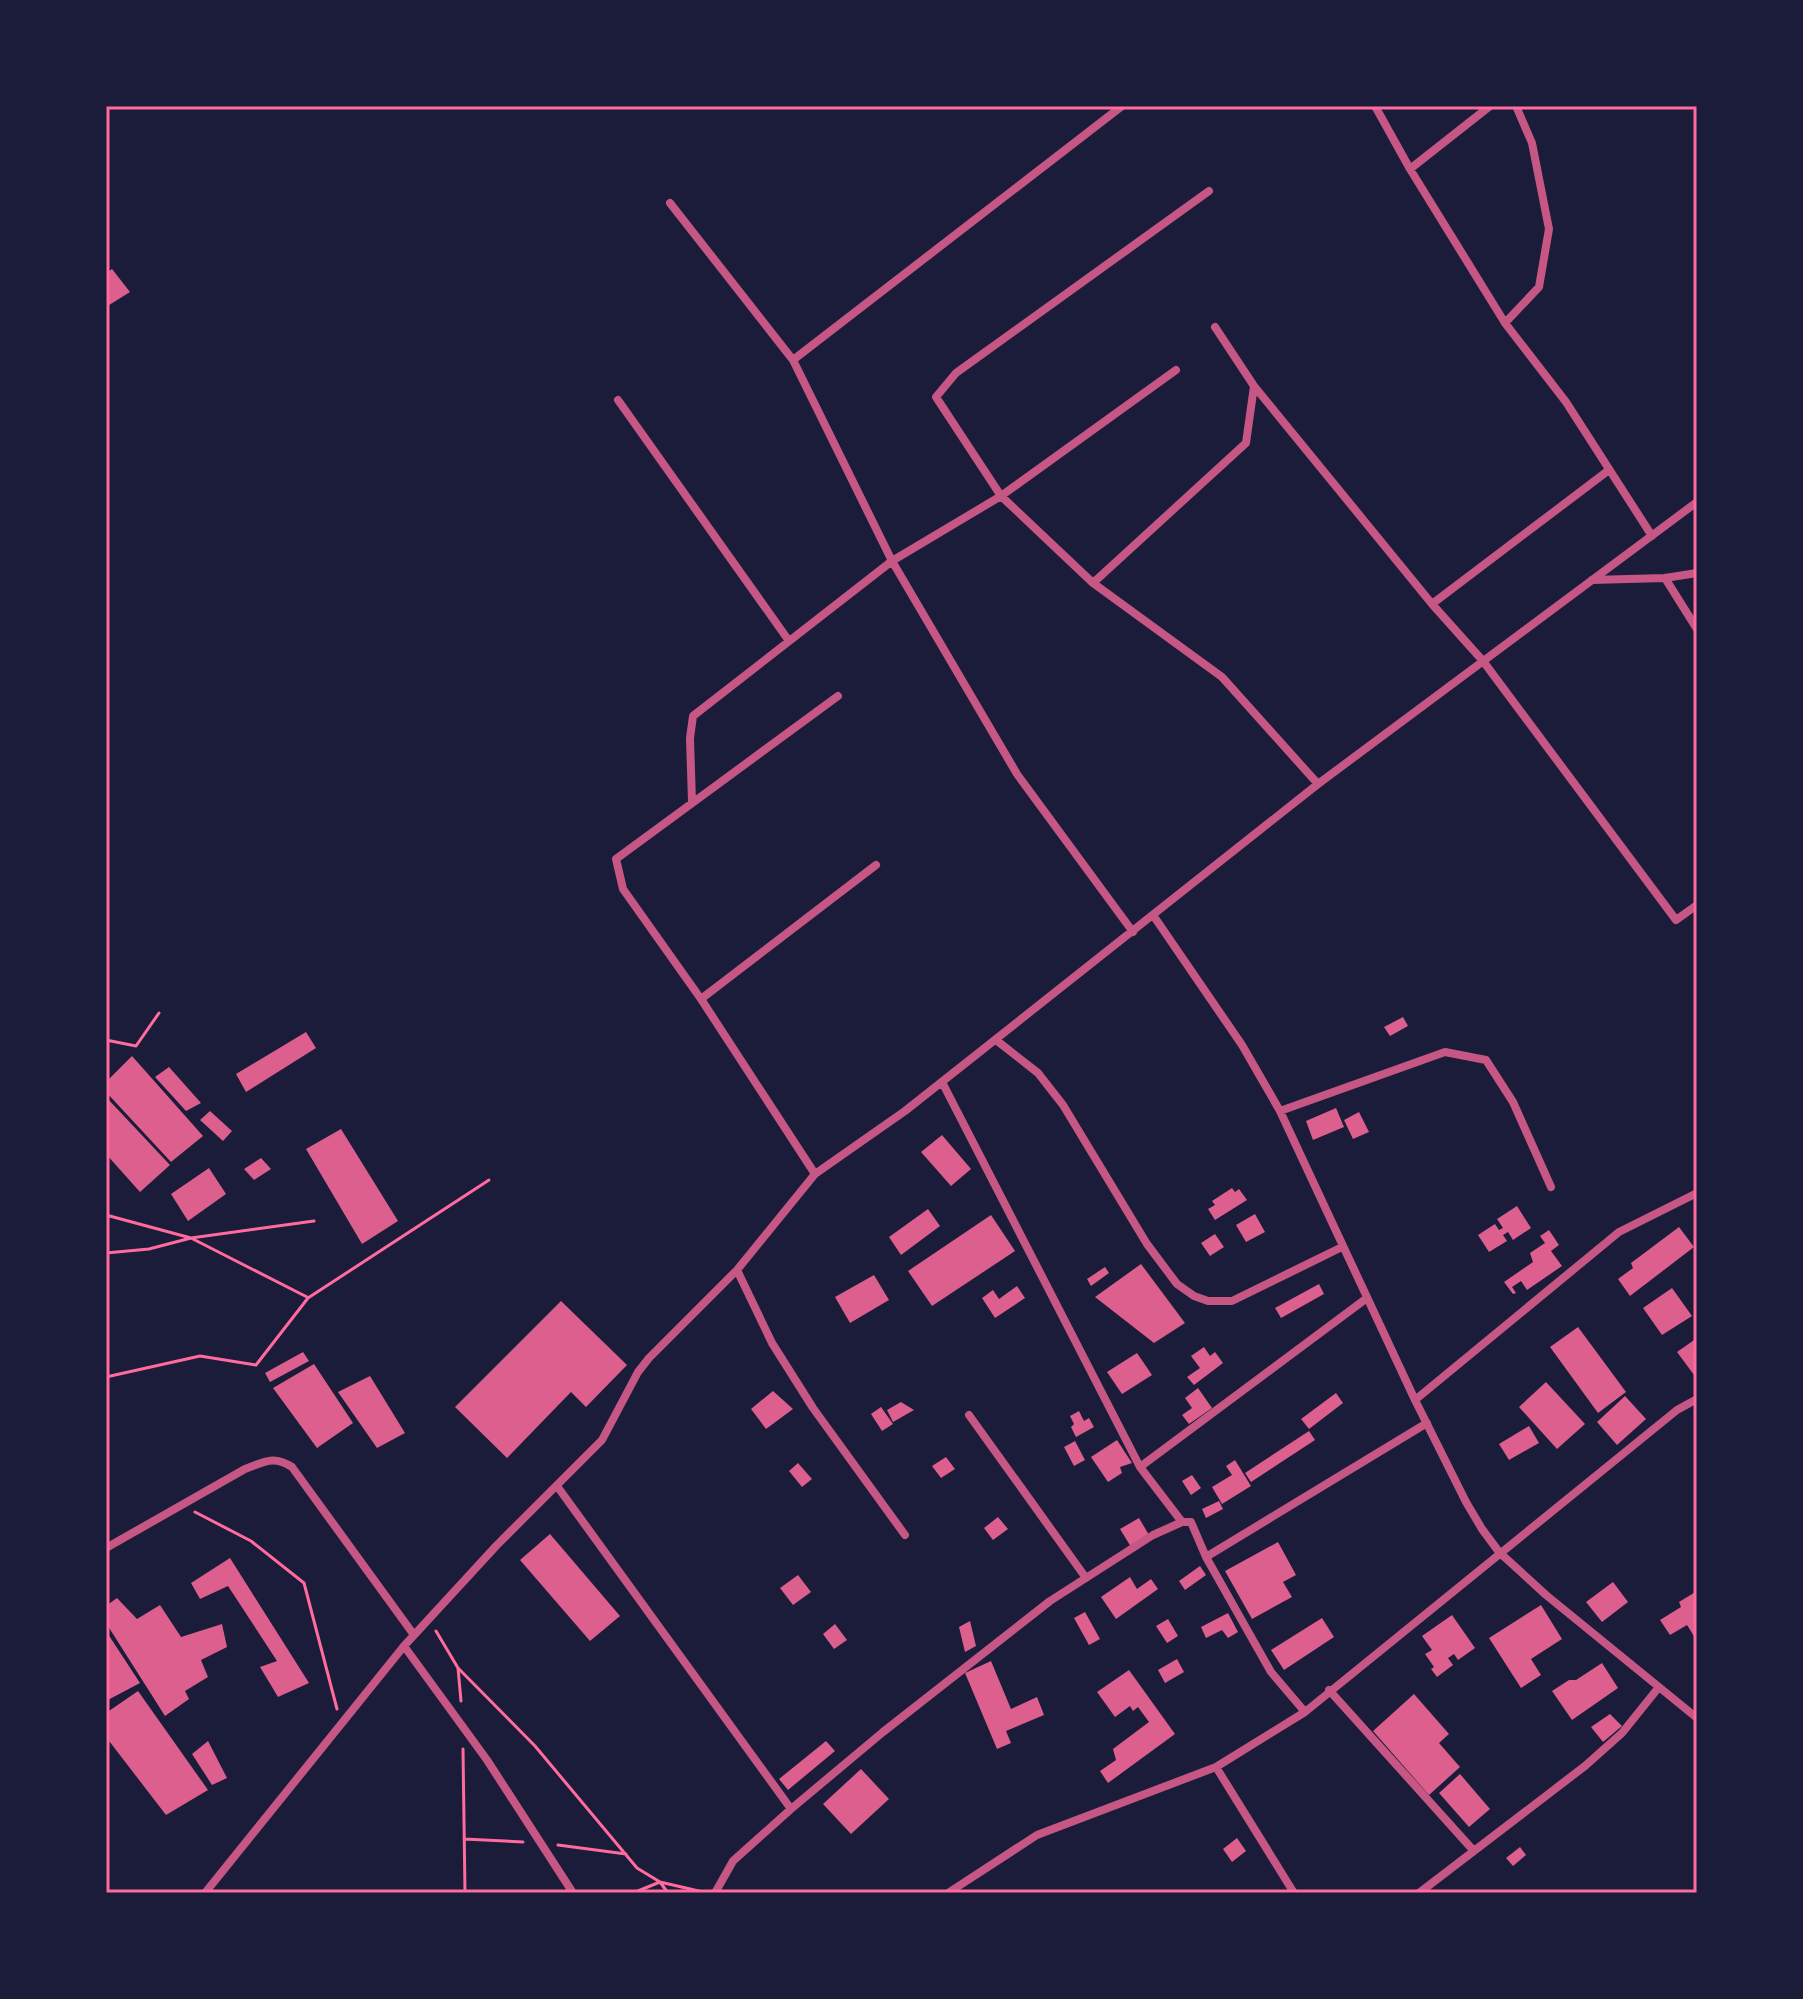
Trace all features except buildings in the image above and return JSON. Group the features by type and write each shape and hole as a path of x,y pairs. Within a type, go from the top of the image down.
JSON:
{"street":[{"path":"793,360 1122,106"},
{"path":"1375,106 1505,323 1566,402 1652,536"},
{"path":"1410,169 1490,106"},
{"path":"1505,323 1539,287 1549,229 1532,143 1516,106"},
{"path":"1209,191 956,373 936,397 1001,496 1093,583 1222,677 1318,784"},
{"path":"670,203 793,360 892,561 1017,774 1133,932"},
{"path":"1215,327 1254,386 1432,604 1483,661 1676,920 1697,905"},
{"path":"692,802 690,738 693,716 892,561 1001,496 1176,370"},
{"path":"1093,583 1246,443 1254,386"},
{"path":"618,400 789,641"},
{"path":"1432,604 1609,470"},
{"path":"205,1893 404,1646 497,1545 602,1440 638,1372 649,1358 737,1270 815,1174 905,1111 1318,784 1697,502"},
{"path":"1591,580 1665,578 1697,573"},
{"path":"1665,578 1697,629"},
{"path":"815,1174 701,999 623,889 616,859 838,696"},
{"path":"701,999 876,865"},
{"path":"1153,915 1242,1045 1280,1111 1415,1400 1466,1502 1499,1552 1557,1605 1697,1718"},
{"path":"996,1040 1038,1073 1063,1105 1147,1244 1177,1284 1194,1296 1208,1301 1232,1301 1342,1247"},
{"path":"1280,1111 1445,1052 1486,1060 1513,1102 1551,1187"},
{"path":"942,1082 1140,1467 1182,1522"},
{"path":"1415,1400 1619,1232 1697,1193"},
{"path":"737,1270 772,1343 813,1408 905,1535"},
{"path":"1140,1467 1367,1298"},
{"path":"948,1893 1037,1835 1216,1767 1305,1712 1499,1552 1677,1410 1697,1399"},
{"path":"969,1415 1086,1578"},
{"path":"1206,1557 1427,1423"},
{"path":"106,1548 245,1469 265,1461 280,1460 292,1467 414,1635"},
{"path":"557,1486 791,1809"},
{"path":"715,1893 733,1861 906,1713 1050,1601 1115,1557 1182,1522 1191,1522 1206,1557 1271,1672 1305,1712"},
{"path":"404,1646 462,1726 573,1893"},
{"path":"1419,1893 1595,1757 1622,1733 1659,1687"},
{"path":"1329,1690 1473,1850"},
{"path":"1216,1767 1294,1893"}],"path":[{"path":"106,1040 136,1046 159,1013"},
{"path":"106,1377 200,1356 256,1365 308,1298 489,1180"},
{"path":"106,1215 191,1238 308,1298"},
{"path":"106,1253 149,1249 191,1238 314,1221"},
{"path":"182,1505 251,1541 304,1583 341,1724"},
{"path":"429,1618 458,1668 535,1746 637,1868 660,1882 706,1893"},
{"path":"458,1668 465,1893"},
{"path":"633,1893 660,1882"},
{"path":"660,1882 668,1893"}]}
